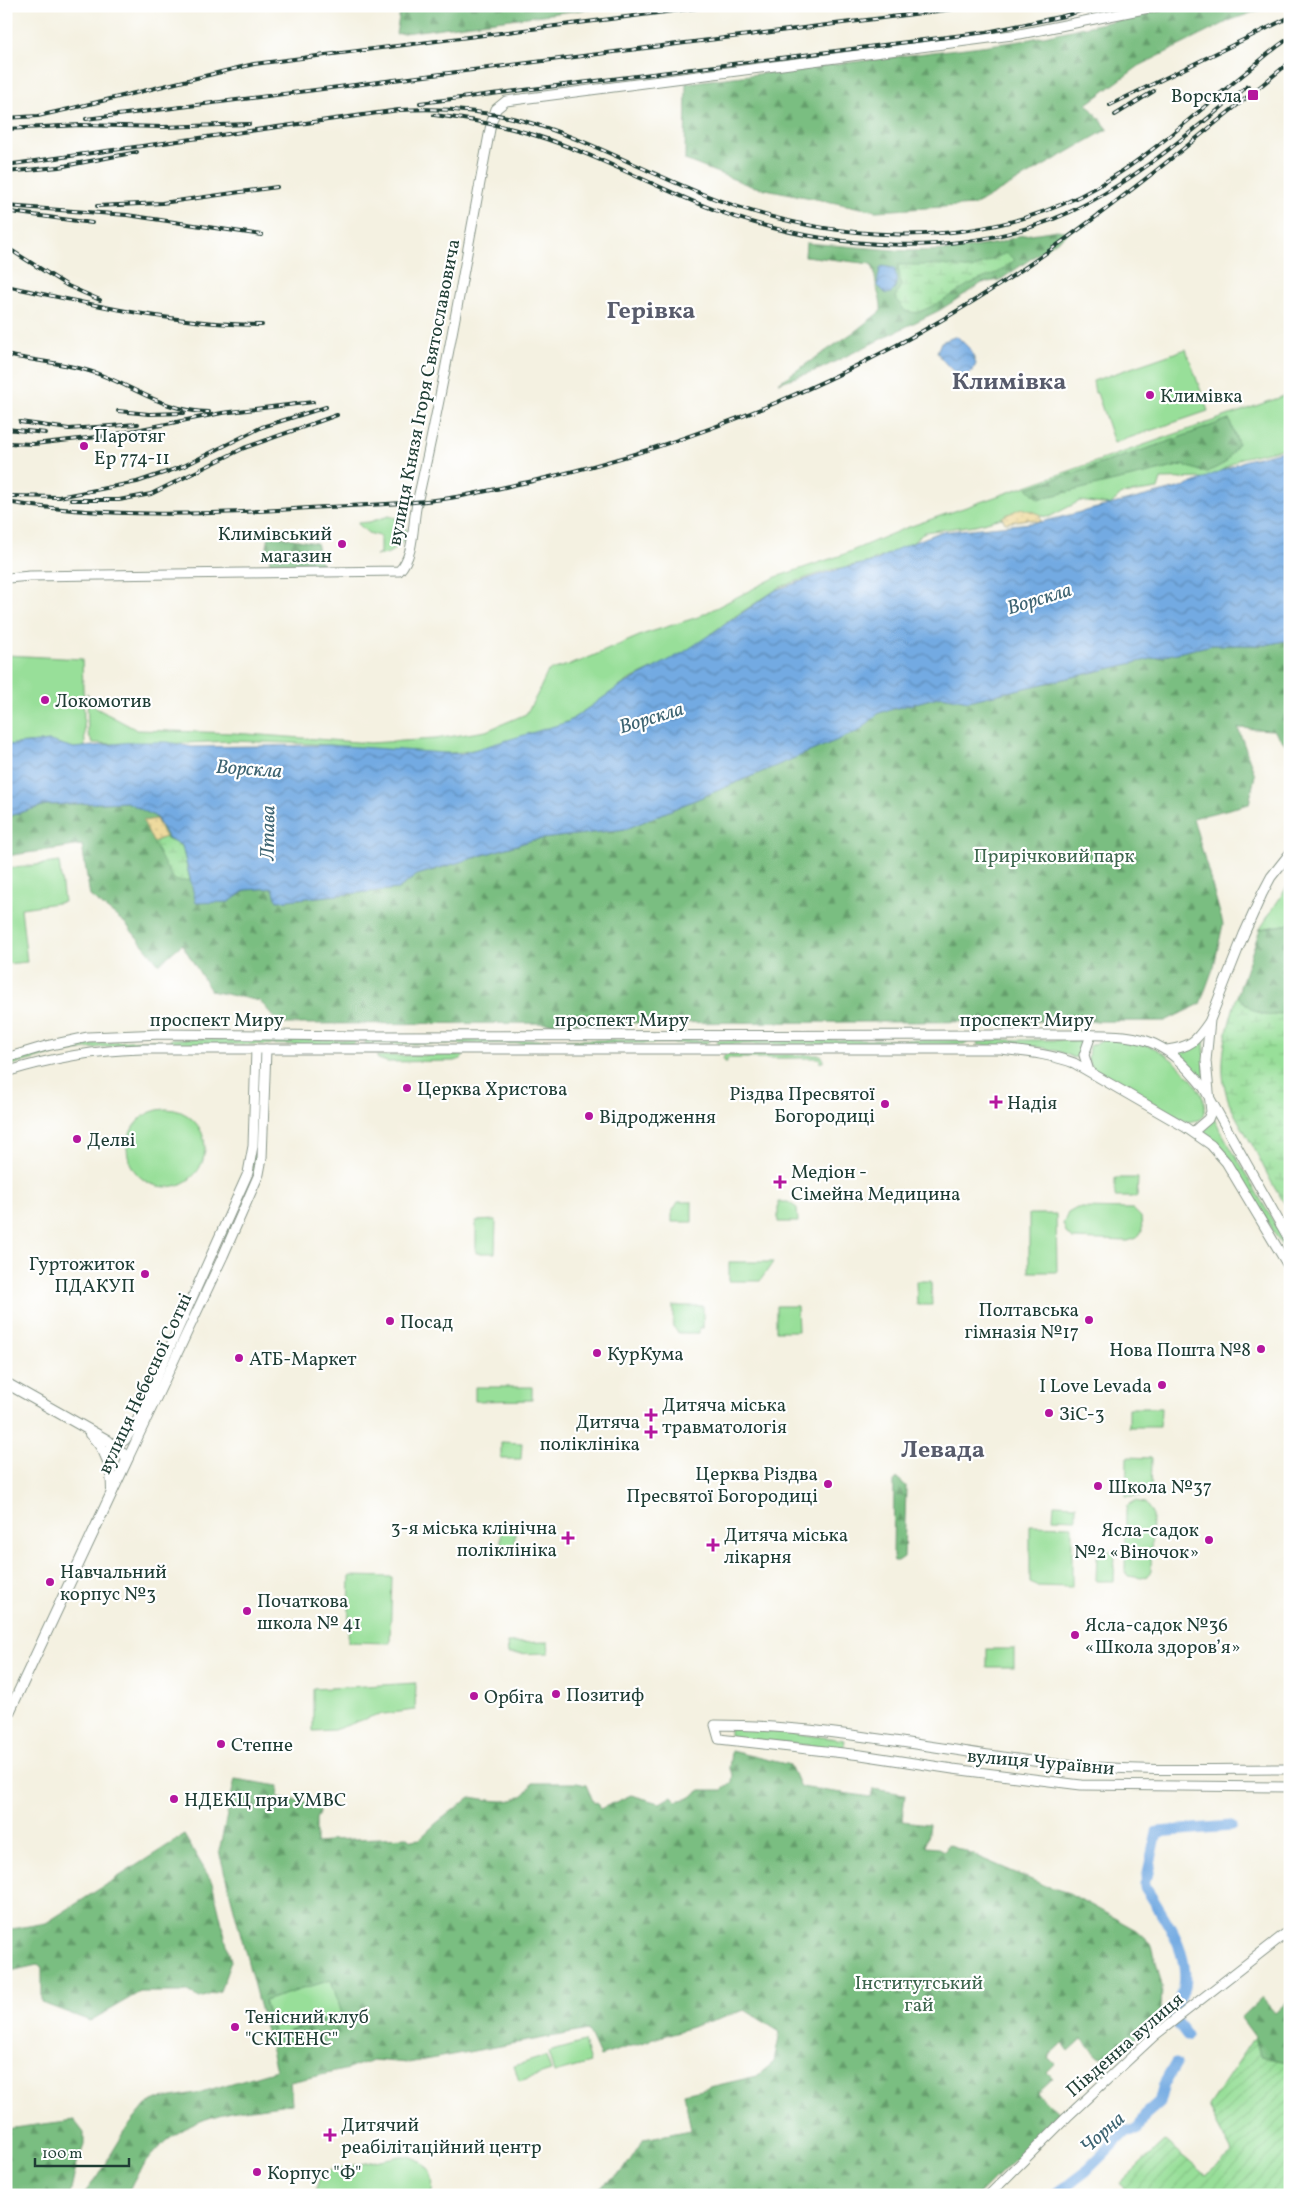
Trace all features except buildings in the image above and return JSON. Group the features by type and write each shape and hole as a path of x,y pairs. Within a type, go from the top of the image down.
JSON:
{"main road":[{"path":"6,1383 115,1445 128,1458"},
{"path":"83,1426 94,1437 106,1455 110,1466 112,1494"},
{"name":"вулиця Небесної Сотні","path":"6,1719 128,1458"},
{"path":"110,1466 121,1474"}],"street":[{"name":"вулиця Князя Ігоря Святославовича","path":"6,580 8,578 30,576 399,571 406,565 416,506 452,342 490,124 496,109 506,101 1020,34 1159,6"},
{"path":"1167,1050 1190,1045 1198,1038 1210,1020 1262,894 1271,877 1290,853"},
{"path":"1193,1132 1208,1119 1212,1104 1207,1082 1206,1061 1210,1020"},
{"path":"163,1034 163,1049"},
{"name":"проспект Миру","path":"6,1058 46,1046 88,1037 163,1034 359,1036 1090,1035 1134,1037 1151,1042 1167,1050 1190,1071 1204,1088 1290,1240"},
{"path":"714,1035 714,1049"},
{"path":"974,1035 974,1049"},
{"path":"1089,1071 1084,1061 1084,1055 1090,1035"},
{"path":"359,1036 359,1049"},
{"name":"проспект Миру","path":"6,1072 37,1062 82,1053 127,1049 1001,1049 1057,1057 1089,1071 1193,1132 1211,1145 1226,1162 1290,1269"},
{"name":"вулиця Небесної Сотні","path":"128,1458 142,1419 216,1243 248,1173 251,1162 256,1049"},
{"name":"вулиця Небесної Сотні","path":"106,1455 115,1445 128,1436 142,1419 227,1248 259,1174 262,1158 266,1049"},
{"path":"216,1243 227,1248"},
{"name":"вулиця Чураївни","path":"1290,1769 1115,1768 1058,1764 786,1727 715,1725 719,1740 851,1754 1081,1786 1290,1788"},
{"path":"851,1754 854,1736"},
{"path":"1228,1769 1229,1788"},
{"name":"Південна вулиця","path":"989,2195 1066,2117 1148,2042 1290,1930"}],"green space":[{"path":"401,6 611,6 396,34"},
{"path":"1181,6 1271,6 1231,20 1139,66 1087,104 1108,129 975,205 876,211 751,186 685,160 686,83 1021,41"},
{"path":"1057,230 1070,232 1000,280 982,283 940,310 820,369 778,383 854,332 881,311 881,303 871,264 805,256 806,243 907,251 953,250 999,243 1018,236"},
{"path":"1006,253 1015,260 999,272 969,284 941,302 917,313 905,311 895,297 901,285 898,265 941,265 972,269"},
{"name":"Климівка","path":"1186,349 1208,411 1114,443 1097,393 1095,393 1093,381"},
{"path":"1290,394 1290,447 1241,458 1209,478 1161,479 1158,489 1122,494 1110,505 1080,501 1049,517 1022,513 975,525 925,532 912,543 870,562 829,570 780,587 728,621 685,653 629,680 569,721 517,741 462,752 436,754 314,744 232,741 136,745 93,743 88,734 87,693 96,708 137,730 234,733 370,743 435,739 486,731 526,714 548,671 581,661 644,634 698,617 776,577 842,555 903,529"},
{"path":"1229,419 1238,443 1225,463 1206,473 1183,465 1038,499 1027,488 1167,442"},
{"path":"389,516 396,518 408,531 396,548 386,554 376,555 380,553 380,536 368,533 357,523 369,522"},
{"path":"269,535 316,543 322,566 313,568 277,568 270,562 267,547"},
{"name":"Прирічковий парк","path":"1290,640 1290,749 1273,730 1238,728 1255,775 1249,804 1193,818 1223,924 1214,966 1200,1004 1165,1021 280,1024 260,1001 211,991 182,944 159,964 125,923 90,896 82,845 6,856 6,817 46,805 127,802 156,817 187,868 229,902 246,890 273,888 277,901 398,889 417,875 533,840 626,829 859,731 878,713 942,696 968,701 1212,645 1265,645"},
{"name":"Локомотив","path":"6,655 82,659 85,747 74,748 50,741 6,745"},
{"path":"165,837 182,846 190,880 178,881 171,876 153,842"},
{"path":"59,862 64,902 21,908 27,962 6,964 6,869"},
{"path":"1290,882 1290,924 1260,929"},
{"path":"1290,924 1290,1011 1273,1015 1261,1014 1237,996 1260,929"},
{"path":"1237,996 1261,1014 1273,1015 1290,1011 1290,1209 1274,1186 1235,1115 1227,1095 1223,1067 1224,1052"},
{"path":"1204,1035 1205,1085 1192,1066 1179,1053 1191,1047"},
{"path":"171,1039 354,1040 356,1042 353,1045 169,1044"},
{"path":"158,1040 158,1043 100,1047 63,1053 6,1067 6,1062 63,1048 100,1043"},
{"path":"366,1040 710,1040 707,1043 365,1044"},
{"path":"717,1040 969,1040 966,1044 718,1044"},
{"path":"979,1040 1079,1040 1081,1045 1079,1056 1074,1058 1039,1047 978,1045"},
{"path":"1102,1040 1140,1043 1160,1051 1177,1064 1194,1082 1204,1101 1205,1110 1200,1120 1187,1122 1093,1068 1088,1060 1089,1046"},
{"path":"725,1054 821,1055 824,1060 820,1063 820,1058 727,1058 727,1062 725,1062 723,1059"},
{"path":"376,1056 464,1056 454,1061 387,1062 378,1059"},
{"path":"259,1061 263,1063 258,1166 225,1239 223,1238 249,1177"},
{"path":"158,1109 174,1109 188,1115 199,1126 205,1140 205,1156 199,1170 188,1181 174,1187 158,1187 144,1181 133,1170 127,1156 127,1140 133,1126 144,1115"},
{"path":"1212,1118 1290,1250 1290,1260 1230,1158 1201,1129"},
{"path":"1115,1178 1138,1178 1137,1197 1115,1197"},
{"path":"678,1202 692,1202 692,1222 672,1222 672,1212"},
{"path":"778,1202 788,1202 797,1208 798,1222 778,1222"},
{"path":"1077,1208 1133,1209 1141,1217 1142,1231 1137,1238 1128,1241 1073,1239 1067,1234 1063,1224 1068,1213"},
{"path":"1029,1214 1056,1214 1057,1272 1029,1272"},
{"path":"496,1220 495,1253 476,1253 476,1221"},
{"path":"729,1262 773,1262 760,1281 729,1281"},
{"path":"916,1281 931,1281 932,1305 917,1305"},
{"path":"673,1306 703,1306 703,1328 699,1328 699,1333 678,1333 673,1326"},
{"path":"776,1306 797,1306 798,1331 776,1331"},
{"path":"475,1387 532,1387 532,1400 475,1401"},
{"path":"1129,1408 1161,1408 1160,1427 1129,1427"},
{"path":"501,1442 522,1443 521,1459 501,1459"},
{"path":"1127,1457 1152,1458 1151,1496 1126,1496"},
{"path":"897,1478 906,1486 904,1557 894,1561 894,1481"},
{"path":"1135,1501 1145,1503 1152,1513 1151,1570 1148,1576 1142,1578 1128,1576 1125,1571 1126,1511 1127,1506"},
{"path":"1054,1504 1076,1505 1076,1519 1053,1518"},
{"path":"1030,1525 1072,1526 1072,1587 1037,1586 1030,1583"},
{"path":"501,1531 515,1531 515,1554 501,1554"},
{"path":"1097,1551 1115,1551 1114,1581 1096,1581"},
{"path":"350,1576 392,1577 390,1643 348,1642"},
{"path":"548,1642 549,1653 508,1654 507,1643"},
{"path":"987,1649 1014,1649 1014,1667 987,1667"},
{"path":"416,1683 415,1710 376,1715 334,1730 313,1731 313,1689"},
{"path":"730,1728 845,1740 843,1749 730,1737"},
{"name":"Інститутський гай","path":"731,1751 790,1765 800,1787 871,1797 873,1789 905,1794 902,1821 929,1824 926,1847 939,1848 945,1851 948,1844 1046,1886 1069,1893 1136,1930 1152,1945 1162,1986 1161,2010 1143,2032 1115,2059 1098,2056 1082,2039 1069,2051 1063,2043 1048,2057 1055,2064 1047,2072 1053,2078 1037,2093 1060,2114 979,2195 589,2195 623,2171 644,2139 691,2130 684,2093 757,2076 774,2062 780,2032 745,2010 600,2056 588,2030 408,2063 372,2060 348,2069 290,2082 292,2103 221,2114 198,2122 172,2137 160,2146 141,2168 127,2195 83,2195 97,2177 127,2128 146,2105 160,2099 202,2092 276,2070 219,1851 235,1779 279,1786 278,1798 323,1804 316,1819 316,1843 328,1842 329,1840 407,1837 411,1840 420,1839 470,1797 497,1801 514,1800 521,1797 532,1783 577,1783 586,1785 594,1803 597,1802 600,1809 631,1795 660,1803 672,1796 677,1801 689,1798 701,1790 722,1790 732,1782 733,1774 729,1768","holes":["331,1980 342,2014 275,2036 264,2001"]},
{"path":"184,1835 212,1882 231,1961 220,1991 200,1998 187,1992 140,1992 90,2021 42,2003 42,1967 37,1965 6,1972 6,1930 46,1923"},
{"path":"331,1979 343,2014 275,2036 264,2001"},
{"path":"1262,1998 1275,2013 1290,1999 1290,2063 1260,2056 1255,2037 1241,2018"},
{"path":"1255,2037 1260,2056 1290,2063 1290,2195 1129,2195 1120,2183 1165,2141 1205,2175 1232,2153 1208,2107"},
{"path":"584,2042 590,2063 554,2073 548,2052"},
{"path":"546,2056 551,2071 519,2081 514,2066"},
{"path":"74,2120 84,2133 84,2145 76,2167 70,2195 6,2195 6,2129"},
{"path":"400,2156 415,2158 430,2172 433,2187 431,2195 314,2195 319,2179 331,2170"}],"sand":[{"path":"1021,508 1040,514 1041,522 1027,519 1005,523 1002,517"},
{"path":"156,819 165,837 153,842 143,821"}],"water":[{"path":"882,266 894,268 895,271 895,288 886,294 877,285"},
{"path":"957,336 971,350 976,364 966,375 955,372 937,352 941,342"},
{"name":"Лтава","path":"1290,449 1290,640 1265,645 1212,645 968,701 942,696 879,713 859,731 626,829 533,840 417,875 398,889 277,901 273,888 246,890 229,902 196,903 182,846 167,837 156,817 127,802 46,805 6,817 6,745 50,741 74,748 132,742 168,742 192,747 329,745 460,754 568,722 617,688 684,652 776,590 828,572 876,561 897,549 940,532 1041,522 1186,486 1246,460"}],"waterway":[{"name":"Чорна","path":"1147,1877 1157,1832 1231,1826"},
{"name":"Чорна","path":"1145,1884 1176,1939 1184,1968 1185,1983 1181,1997 1170,2013"},
{"name":"Чорна","path":"1178,2024 1187,2036"},
{"name":"Чорна","path":"1055,2195 1085,2172 1126,2131 1137,2130 1145,2115 1159,2103 1164,2084 1176,2063"}],"railway":[{"path":"6,118 38,116 254,64 713,6"},
{"path":"86,119 977,6"},
{"path":"420,103 987,32 1064,16 1095,6"},
{"path":"1110,105 1290,17"},
{"path":"6,165 399,110 462,111 509,117 547,128 591,145 700,193 746,209 793,222 842,230 891,234 940,233 988,227 1035,214 1080,196 1102,184 1165,140 1290,38"},
{"path":"6,502 81,511 158,514 410,503 477,493 533,481 657,447 718,426 836,376 894,347 950,315 1005,281 1079,230 1290,62"},
{"path":"434,115 510,128 555,142 697,203 743,219 792,232 842,241 893,245 944,243 995,236 1043,223 1088,203 1150,163 1248,86"},
{"path":"1115,115 1154,91"},
{"path":"6,129 80,125 163,127 249,124"},
{"path":"6,172 59,167 137,152"},
{"path":"97,206 162,203 277,187"},
{"path":"6,206 127,215 262,235"},
{"path":"11,212 92,223"},
{"path":"6,247 68,286 100,300"},
{"path":"6,286 165,317 230,324 262,325"},
{"path":"6,355 67,365 90,371 166,404 194,411 209,412"},
{"path":"6,443 34,444 106,436 222,413 313,402"},
{"path":"9,496 59,497 137,482 184,466 262,427 326,407"},
{"path":"118,411 149,414 184,413"},
{"path":"71,500 119,500 151,494 244,448 337,415"},
{"path":"20,422 69,429 138,424"},
{"path":"6,429 46,433"}],"place":[{"name":"Ворскла","path":"1253,95"},
{"name":"Климівка","path":"1150,395"},
{"name":"Паротяг Ер 774-11","path":"84,446"},
{"name":"Климівський магазин","path":"342,544"},
{"name":"Локомотив","path":"45,700"},
{"name":"Церква Христова","path":"407,1088"},
{"name":"Надія","path":"996,1102"},
{"name":"Різдва Пресвятої Богородиці","path":"885,1104"},
{"name":"Відродження","path":"589,1116"},
{"name":"Делві","path":"77,1139"},
{"name":"Медіон - Сімейна Медицина","path":"780,1182"},
{"name":"Гуртожиток ПДАКУП","path":"145,1274"},
{"name":"Полтавська гімназія №17","path":"1089,1320"},
{"name":"Посад","path":"390,1321"},
{"name":"Нова Пошта №8","path":"1261,1349"},
{"name":"КурКума","path":"597,1353"},
{"name":"АТБ-Маркет","path":"239,1358"},
{"name":"I Love Levada","path":"1162,1385"},
{"name":"ЗіС-3","path":"1049,1413"},
{"name":"Дитяча міська травматологія","path":"651,1415"},
{"name":"Дитяча поліклініка","path":"651,1432"},
{"name":"Церква Різдва Пресвятої Богородиці","path":"828,1484"},
{"name":"Школа №37","path":"1098,1486"},
{"name":"3-я міська клінічна поліклініка","path":"568,1538"},
{"name":"Ясла-садок №2 «Віночок»","path":"1209,1540"},
{"name":"Дитяча міська лікарня","path":"713,1545"},
{"name":"Навчальний корпус №3","path":"50,1582"},
{"name":"Початкова школа № 41","path":"247,1611"},
{"name":"Ясла-садок №36 «Школа здоров’я»","path":"1075,1635"},
{"name":"Позитиф","path":"556,1694"},
{"name":"Орбіта","path":"474,1696"},
{"name":"Степне","path":"221,1744"},
{"name":"НДЕКЦ при УМВС","path":"174,1799"},
{"name":"Тенісний клуб \"СКІТЕНС\"","path":"235,2027"},
{"name":"Дитячий реабілітаційний центр","path":"330,2135"},
{"name":"Корпус \"Ф\"","path":"257,2172"}],"district":[{"name":"Герівка","path":"651,310"},
{"name":"Климівка","path":"1009,381"},
{"name":"Левада","path":"943,1449"}]}
